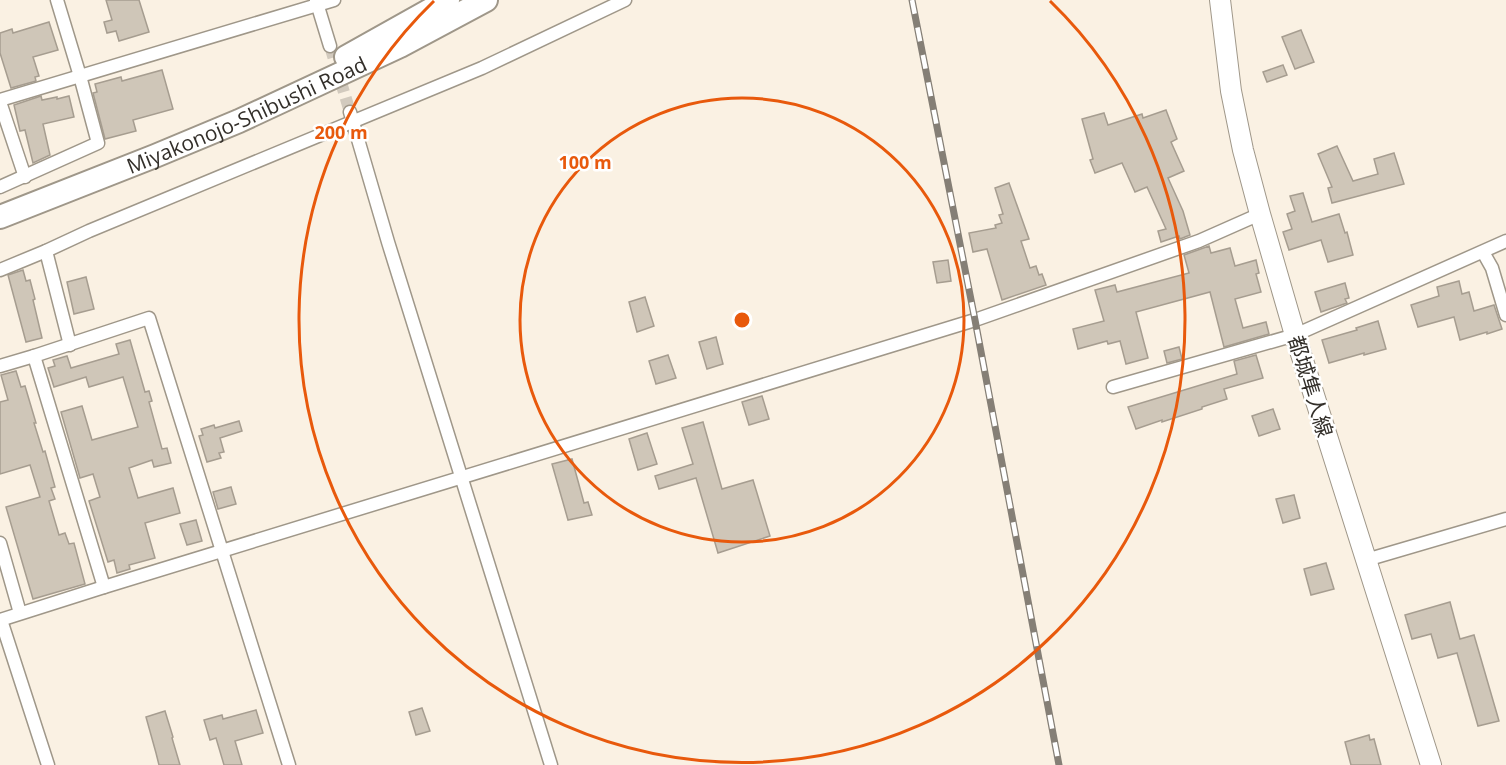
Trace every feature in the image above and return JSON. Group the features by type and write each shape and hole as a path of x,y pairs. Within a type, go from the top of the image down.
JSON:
{"highway":[{"path":"239,121 365,45 448,0"},
{"name":"Miyakonojo-Shibushi Road","path":"0,217 239,121 399,46 486,0"}],"main road":[{"name":"都城隼人線","path":"1220,0 1231,91 1243,150 1260,214 1295,335 1431,765"}],"street":[{"path":"0,188 98,143 57,0"},
{"path":"25,177 0,101 316,2 334,0"},
{"path":"0,270 352,117 482,68 625,0"},
{"path":"316,2 330,46"},
{"path":"352,117 388,242 551,765"},
{"path":"48,765 0,620 975,320 1199,241 1260,214"},
{"path":"1113,387 1295,335 1506,241"},
{"path":"46,251 70,345"},
{"path":"1483,252 1492,268 1506,315"},
{"path":"0,366 149,318 289,765"},
{"path":"34,356 104,587"},
{"path":"1366,560 1506,519"},
{"path":"0,543 20,613"}],"building":[{"path":"106,0 139,0 149,32 119,41 116,31 107,33 104,22 112,20"},
{"path":"49,22 58,50 33,57 39,76 35,77 36,81 11,88 0,53 0,33 12,29 13,33"},
{"path":"1301,30 1314,62 1295,69 1282,37"},
{"path":"1283,65 1287,75 1267,82 1263,72"},
{"path":"162,70 173,109 133,120 136,131 105,139 93,93 97,92 95,84 121,77 122,81"},
{"path":"41,96 42,100 69,96 74,117 43,124 50,155 33,163 25,130 20,131 14,105"},
{"path":"1166,110 1177,139 1171,142 1184,171 1168,178 1183,211 1190,235 1161,242 1158,231 1166,229 1147,187 1135,192 1122,163 1095,173 1090,160 1093,159 1082,119 1104,113 1108,125 1142,114 1143,118"},
{"path":"1337,146 1353,181 1378,174 1374,159 1394,153 1404,184 1332,203 1328,188 1332,187 1318,154"},
{"path":"1009,183 1029,239 1021,241 1030,268 1036,266 1046,285 1002,300 987,249 973,252 969,233 996,228 995,225 1002,223 999,215 1003,214 995,188"},
{"path":"1303,193 1312,222 1339,214 1353,255 1328,262 1321,240 1289,250 1283,232 1292,229 1287,214 1295,211 1290,196"},
{"path":"1209,246 1211,253 1230,248 1235,266 1256,260 1259,273 1256,274 1261,292 1235,299 1243,328 1266,322 1269,334 1224,347 1210,292 1136,312 1148,358 1126,364 1120,341 1108,344 1107,341 1078,349 1073,329 1104,321 1095,290 1115,285 1117,292 1189,273 1184,255"},
{"path":"948,260 951,281 937,283 933,262"},
{"path":"23,270 26,281 30,280 42,338 26,342 8,275"},
{"path":"86,277 94,309 74,314 67,282"},
{"path":"1459,281 1462,294 1469,292 1474,311 1494,305 1502,329 1460,340 1454,317 1418,327 1411,305 1439,296 1437,287"},
{"path":"1345,283 1349,298 1345,299 1347,303 1321,312 1315,292"},
{"path":"645,297 654,326 637,332 629,302"},
{"path":"1378,321 1386,349 1329,363 1322,340"},
{"path":"716,337 723,364 707,369 699,342"},
{"path":"130,340 145,392 149,391 152,401 149,402 162,449 167,448 171,463 154,467 152,460 129,468 138,498 173,488 180,513 145,523 155,558 129,565 130,569 117,573 114,560 108,562 89,501 100,497 93,474 80,478 61,412 82,406 92,440 138,427 123,377 89,387 86,377 54,387 48,368 55,366 53,360 67,356 71,368 119,354 116,344"},
{"path":"1179,347 1182,359 1167,363 1164,351"},
{"path":"668,355 676,378 656,384 649,361"},
{"path":"1256,355 1263,378 1224,389 1227,399 1136,429 1128,407 1237,374 1234,361"},
{"path":"16,371 21,387 25,386 36,423 34,423 55,487 51,488 55,499 49,501 59,535 65,533 69,544 74,543 85,584 33,599 6,507 40,497 30,465 0,474 0,402 8,400 1,375"},
{"path":"762,396 769,419 749,425 742,402"},
{"path":"1273,409 1280,429 1259,436 1252,416"},
{"path":"239,421 242,431 220,438 224,452 219,453 221,458 207,462 199,436 203,435 201,429 214,425 215,428"},
{"path":"703,422 722,489 753,480 770,536 718,553 696,478 659,489 655,476 693,464 682,428"},
{"path":"647,433 657,464 638,470 629,439"},
{"path":"572,459 584,503 588,502 592,515 568,520 552,464"},
{"path":"231,487 236,504 218,509 213,492"},
{"path":"1294,495 1300,518 1283,523 1276,499"},
{"path":"196,520 202,541 187,545 180,524"},
{"path":"1326,563 1334,589 1311,595 1304,569"},
{"path":"1450,602 1460,639 1474,635 1499,721 1478,726 1457,653 1438,658 1431,634 1412,639 1405,615"},
{"path":"422,708 430,731 416,735 409,712"},
{"path":"256,710 263,733 235,741 242,765 224,765 216,738 210,740 204,720 222,715 223,719"},
{"path":"165,711 180,765 159,765 146,717"},
{"path":"1369,735 1370,740 1374,739 1381,765 1351,765 1345,742"}],"tunnel":[{"path":"330,46 350,112"}],"railway":[{"path":"912,0 1059,765"}]}
